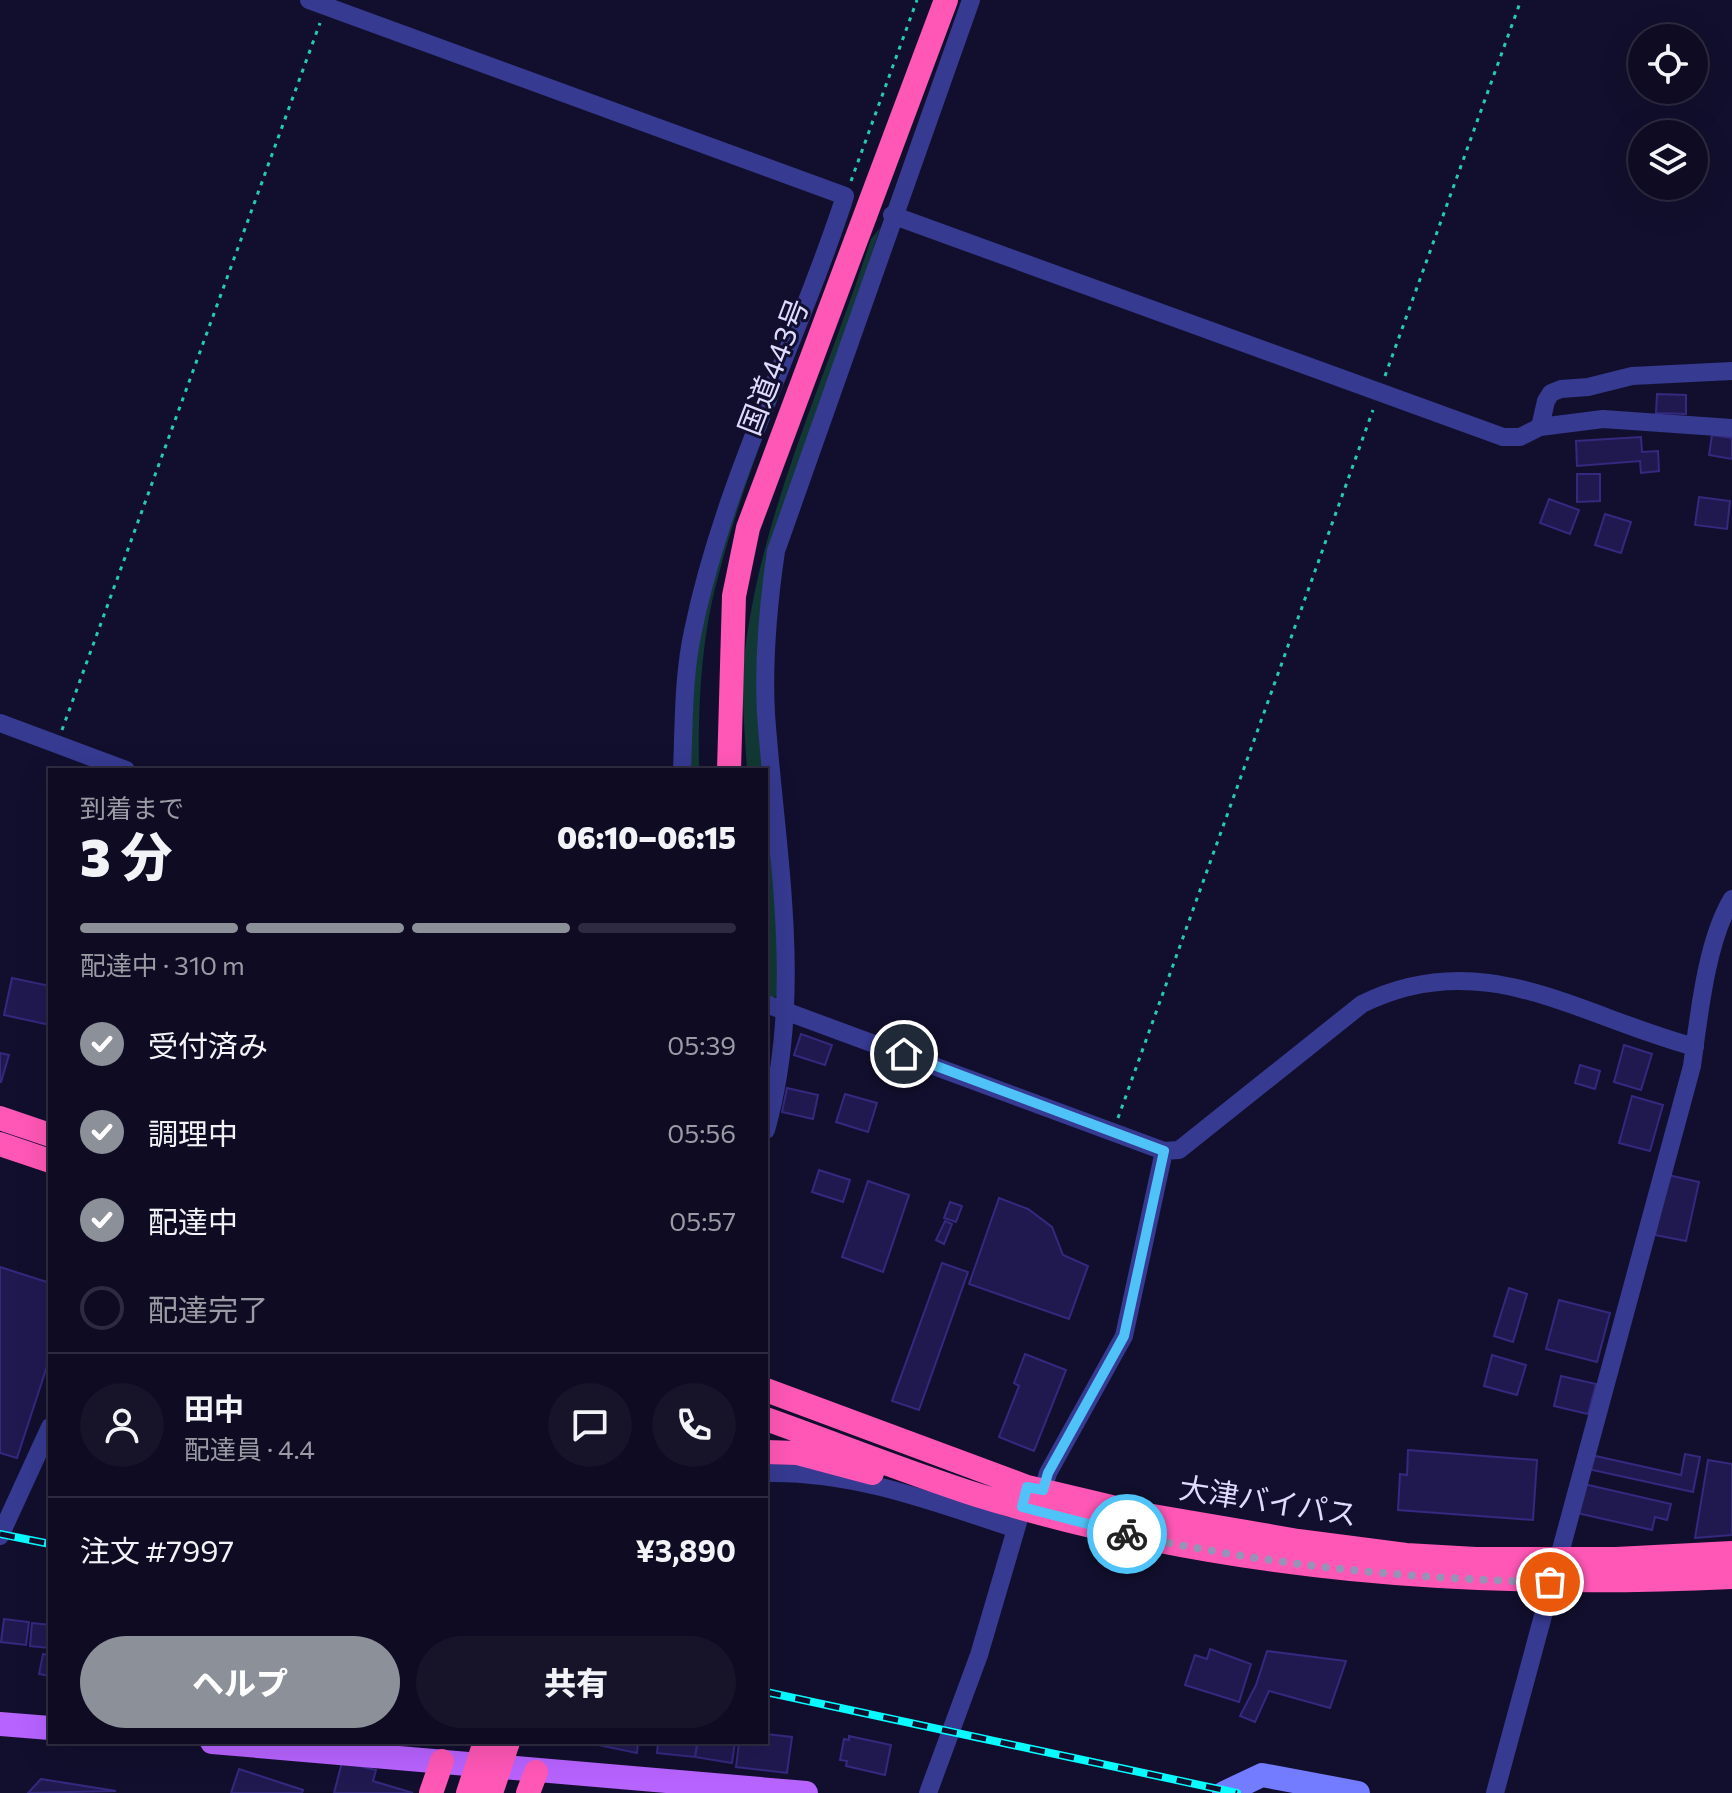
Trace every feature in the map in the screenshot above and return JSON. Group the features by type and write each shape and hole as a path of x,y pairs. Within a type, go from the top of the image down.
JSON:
{"highway":[{"name":"国道443号","path":"729,768 734,596 748,528 946,0"},
{"path":"0,1118 48,1134"},
{"path":"0,1144 48,1160"},
{"name":"大津バイパス","path":"768,1391 1027,1503 1131,1535 1293,1564 1476,1581 1553,1570 1732,1553"},
{"name":"大津バイパス","path":"768,1420 976,1494 1027,1503"},
{"path":"768,1452 797,1453 940,1494 976,1494"},
{"name":"大津バイパス","path":"1553,1570 1732,1577"},
{"path":"481,1789 485,1744"},
{"path":"481,1789 507,1744"},
{"path":"431,1793 442,1761"}],"main road":[{"path":"0,1724 48,1728"},
{"path":"236,1744 442,1761 532,1782 806,1793"}],"street":[{"path":"768,1117 785,1011 785,897 766,714 767,607 776,551 892,215 971,0"},
{"path":"317,3 845,196 735,485 693,631 683,700 682,768"},
{"path":"892,215 1503,437 1520,437 1540,427 1603,419 1732,428"},
{"path":"1540,427 1546,401 1551,393 1561,389 1588,387 1632,376 1732,371"},
{"path":"0,723 121,768"},
{"path":"1495,1793 1695,1047 1710,965 1725,911 1732,899"},
{"path":"768,1005 1164,1151 1179,1150 1188,1144 1362,1004 1387,991 1428,980 1507,985 1695,1047"},
{"path":"928,1793 979,1655 1027,1503 1048,1473 1124,1336 1164,1151"},
{"path":"0,1536 48,1431"},
{"path":"768,1473 825,1474 870,1483 1027,1503"},
{"path":"1224,1793 1262,1775 1358,1793"}],"path":[{"path":"845,196 917,0"},
{"path":"1113,1130 1521,0"},
{"path":"56,744 317,3"}],"green space":[{"path":"848,205 852,205 763,436 731,530 712,600 704,648 699,768 687,768 693,665 726,528"},
{"path":"880,228 767,575 781,933 779,994 772,999 768,998 768,768 747,768 744,660 752,606 779,499 871,239"}],"building":[{"path":"1657,394 1686,395 1686,414 1656,413"},
{"path":"1712,435 1732,438 1732,459 1709,455"},
{"path":"1641,437 1642,452 1658,451 1659,471 1641,473 1640,461 1577,466 1576,441"},
{"path":"1577,474 1600,474 1600,501 1577,502"},
{"path":"1699,497 1730,501 1727,529 1695,525"},
{"path":"1549,499 1579,510 1570,534 1540,523"},
{"path":"1605,514 1631,522 1621,553 1595,545"},
{"path":"12,978 48,986 48,1025 4,1015"},
{"path":"801,1034 832,1045 825,1065 794,1055"},
{"path":"1624,1045 1652,1054 1641,1090 1614,1082"},
{"path":"0,1053 9,1055 1,1082 0,1082"},
{"path":"1580,1065 1600,1071 1595,1089 1575,1083"},
{"path":"787,1088 818,1095 813,1119 782,1112"},
{"path":"845,1094 877,1103 868,1132 836,1122"},
{"path":"1632,1096 1663,1105 1650,1151 1619,1143"},
{"path":"819,1170 850,1180 843,1202 812,1192"},
{"path":"1668,1175 1699,1182 1686,1241 1655,1235"},
{"path":"868,1181 909,1195 883,1272 842,1257"},
{"path":"999,1198 1028,1209 1052,1227 1063,1255 1088,1266 1069,1319 969,1284"},
{"path":"950,1202 962,1206 956,1222 944,1218"},
{"path":"945,1221 952,1224 944,1244 936,1240"},
{"path":"942,1263 968,1272 919,1410 892,1401"},
{"path":"0,1267 48,1282 48,1363 17,1458 0,1453"},
{"path":"1509,1288 1527,1294 1513,1342 1494,1336"},
{"path":"1559,1300 1610,1313 1597,1362 1546,1349"},
{"path":"1025,1354 1066,1370 1034,1451 999,1437 1019,1386 1014,1383"},
{"path":"1492,1355 1526,1365 1517,1395 1484,1386"},
{"path":"1561,1376 1596,1384 1588,1414 1554,1406"},
{"path":"1408,1450 1537,1460 1533,1520 1398,1510 1400,1474 1407,1475"},
{"path":"1685,1454 1700,1457 1693,1492 1588,1469 1591,1455 1681,1475"},
{"path":"1708,1460 1732,1464 1732,1535 1695,1538"},
{"path":"1584,1484 1671,1504 1667,1520 1655,1517 1652,1530 1577,1513"},
{"path":"4,1619 29,1622 26,1645 1,1642"},
{"path":"32,1623 48,1625 48,1648 30,1646"},
{"path":"1210,1649 1251,1664 1239,1702 1185,1685 1195,1655 1207,1659"},
{"path":"1267,1651 1346,1661 1330,1708 1269,1691 1255,1722 1240,1716 1256,1685"},
{"path":"43,1654 48,1655 48,1676 39,1674"},
{"path":"768,1734 792,1737 787,1773 736,1767 739,1744 768,1744"},
{"path":"849,1736 891,1745 885,1775 846,1766 847,1761 840,1760 844,1739 849,1740"},
{"path":"594,1744 638,1744 637,1753"},
{"path":"658,1744 697,1744 695,1757 657,1753"},
{"path":"698,1744 735,1744 732,1763 695,1757"},
{"path":"342,1762 376,1770 373,1781 413,1793 334,1793"},
{"path":"239,1769 303,1790 302,1793 231,1793"},
{"path":"41,1779 116,1791 28,1793"}],"railway":[{"path":"0,1534 48,1544"},
{"path":"768,1692 1237,1793"}],"way so far":[{"path":"1127,1534 1293,1564 1476,1581 1550,1582"}],"route":[{"path":"904,1054 1164,1151 1124,1336 1048,1473 1043,1490 1027,1487 1022,1507 1127,1534"}]}
